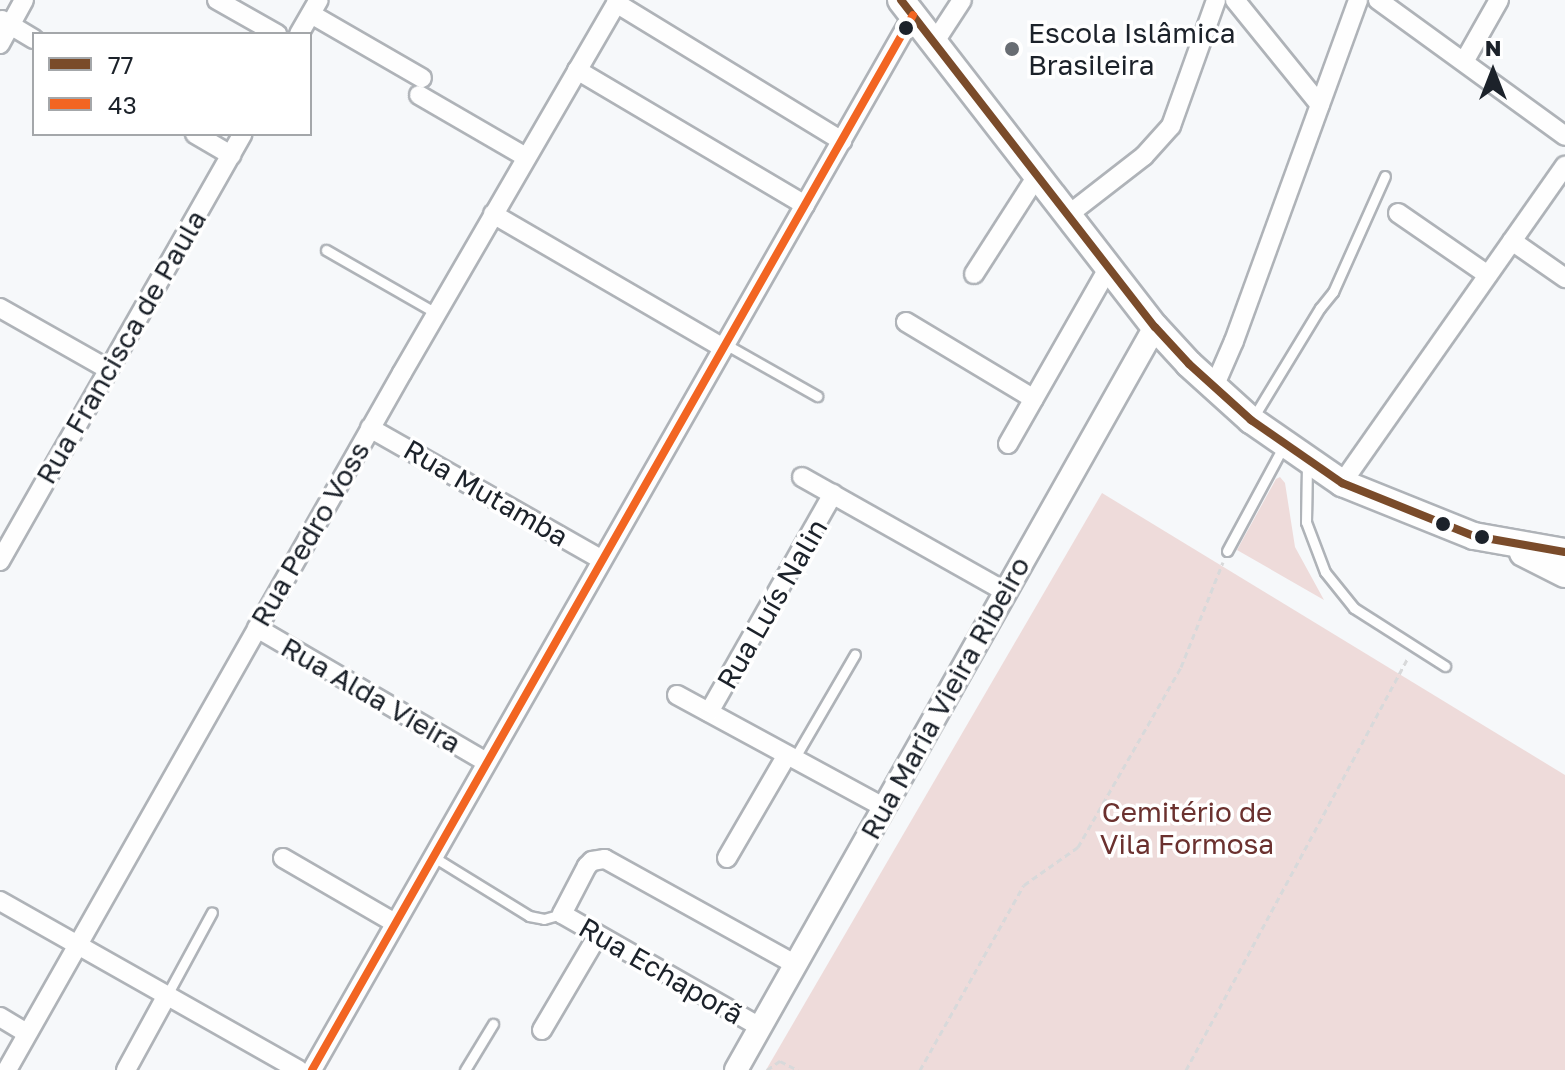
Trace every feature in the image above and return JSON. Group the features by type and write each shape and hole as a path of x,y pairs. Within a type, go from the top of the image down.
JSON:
{"main road":[{"path":"907,8 1155,327 1251,420 1342,483 1474,536 1563,563"}],"street":[{"path":"0,44 5,22 24,0"},
{"path":"217,0 273,32"},
{"path":"934,43 962,0"},
{"path":"1068,215 1144,156 1171,126 1216,0"},
{"path":"1235,0 1320,105"},
{"path":"1214,387 1234,341 1358,0"},
{"path":"1378,0 1465,60 1565,136"},
{"path":"1465,60 1499,0"},
{"path":"617,2 842,141"},
{"name":"Rua Pedro Voss","path":"7,1070 370,428 617,2"},
{"path":"300,32 315,7 420,87 526,157"},
{"path":"312,1070 842,141 907,8"},
{"path":"5,22 32,38"},
{"path":"577,70 805,205"},
{"path":"198,136 231,155"},
{"name":"Rua Francisca de Paula","path":"0,561 242,136"},
{"path":"1342,483 1565,166"},
{"path":"974,274 1037,176"},
{"path":"1398,213 1488,275"},
{"path":"493,214 724,346"},
{"path":"1512,241 1565,278"},
{"path":"1008,444 1109,267"},
{"path":"0,308 108,369"},
{"path":"906,322 1034,399"},
{"name":"Rua Maria Vieira Ribeiro","path":"736,1070 1155,327"},
{"name":"Rua Mutamba","path":"370,428 601,559"},
{"path":"802,477 1004,591"},
{"name":"Rua Luís Nalin","path":"709,712 833,494"},
{"name":"Rua Alda Vieira","path":"257,628 486,762"},
{"path":"677,695 883,807"},
{"path":"727,858 790,757"},
{"path":"283,858 395,923"},
{"path":"562,914 587,866 592,861 605,859 796,965"},
{"path":"0,901 299,1070"},
{"name":"Rua Echaporã","path":"562,914 760,1027"},
{"path":"542,1030 598,935"},
{"path":"126,1070 167,995"},
{"path":"0,1017 27,1033"}],"lane":[{"path":"1251,420 1333,292 1385,176"},
{"path":"326,250 436,313"},
{"path":"724,346 817,396"},
{"path":"1227,551 1284,445"},
{"path":"1308,462 1306,522 1325,572 1354,608 1445,666"},
{"path":"790,757 855,654"},
{"path":"432,856 529,916 544,919 562,914"},
{"path":"167,995 212,912"},
{"path":"465,1070 493,1024"}],"path":[{"path":"920,1070 1024,885 1078,847 1181,667 1227,551"},
{"path":"1186,1070 1414,647"},
{"path":"767,1070 780,1061 798,1070"}],"green space":[{"path":"1280,477 1285,483 1295,547 1324,600 1237,550 1276,479"},
{"name":"Cemitério de Vila Formosa","path":"1102,493 1565,775 1565,1070 766,1070"}],"transit line":[{"name":"77","path":"901,0 1155,327 1189,364 1251,420 1342,483 1474,536 1565,552"},
{"name":"43","path":"312,1070 913,15"}],"place":[{"name":"Escola Islâmica Brasileira","path":"1012,49"}]}
